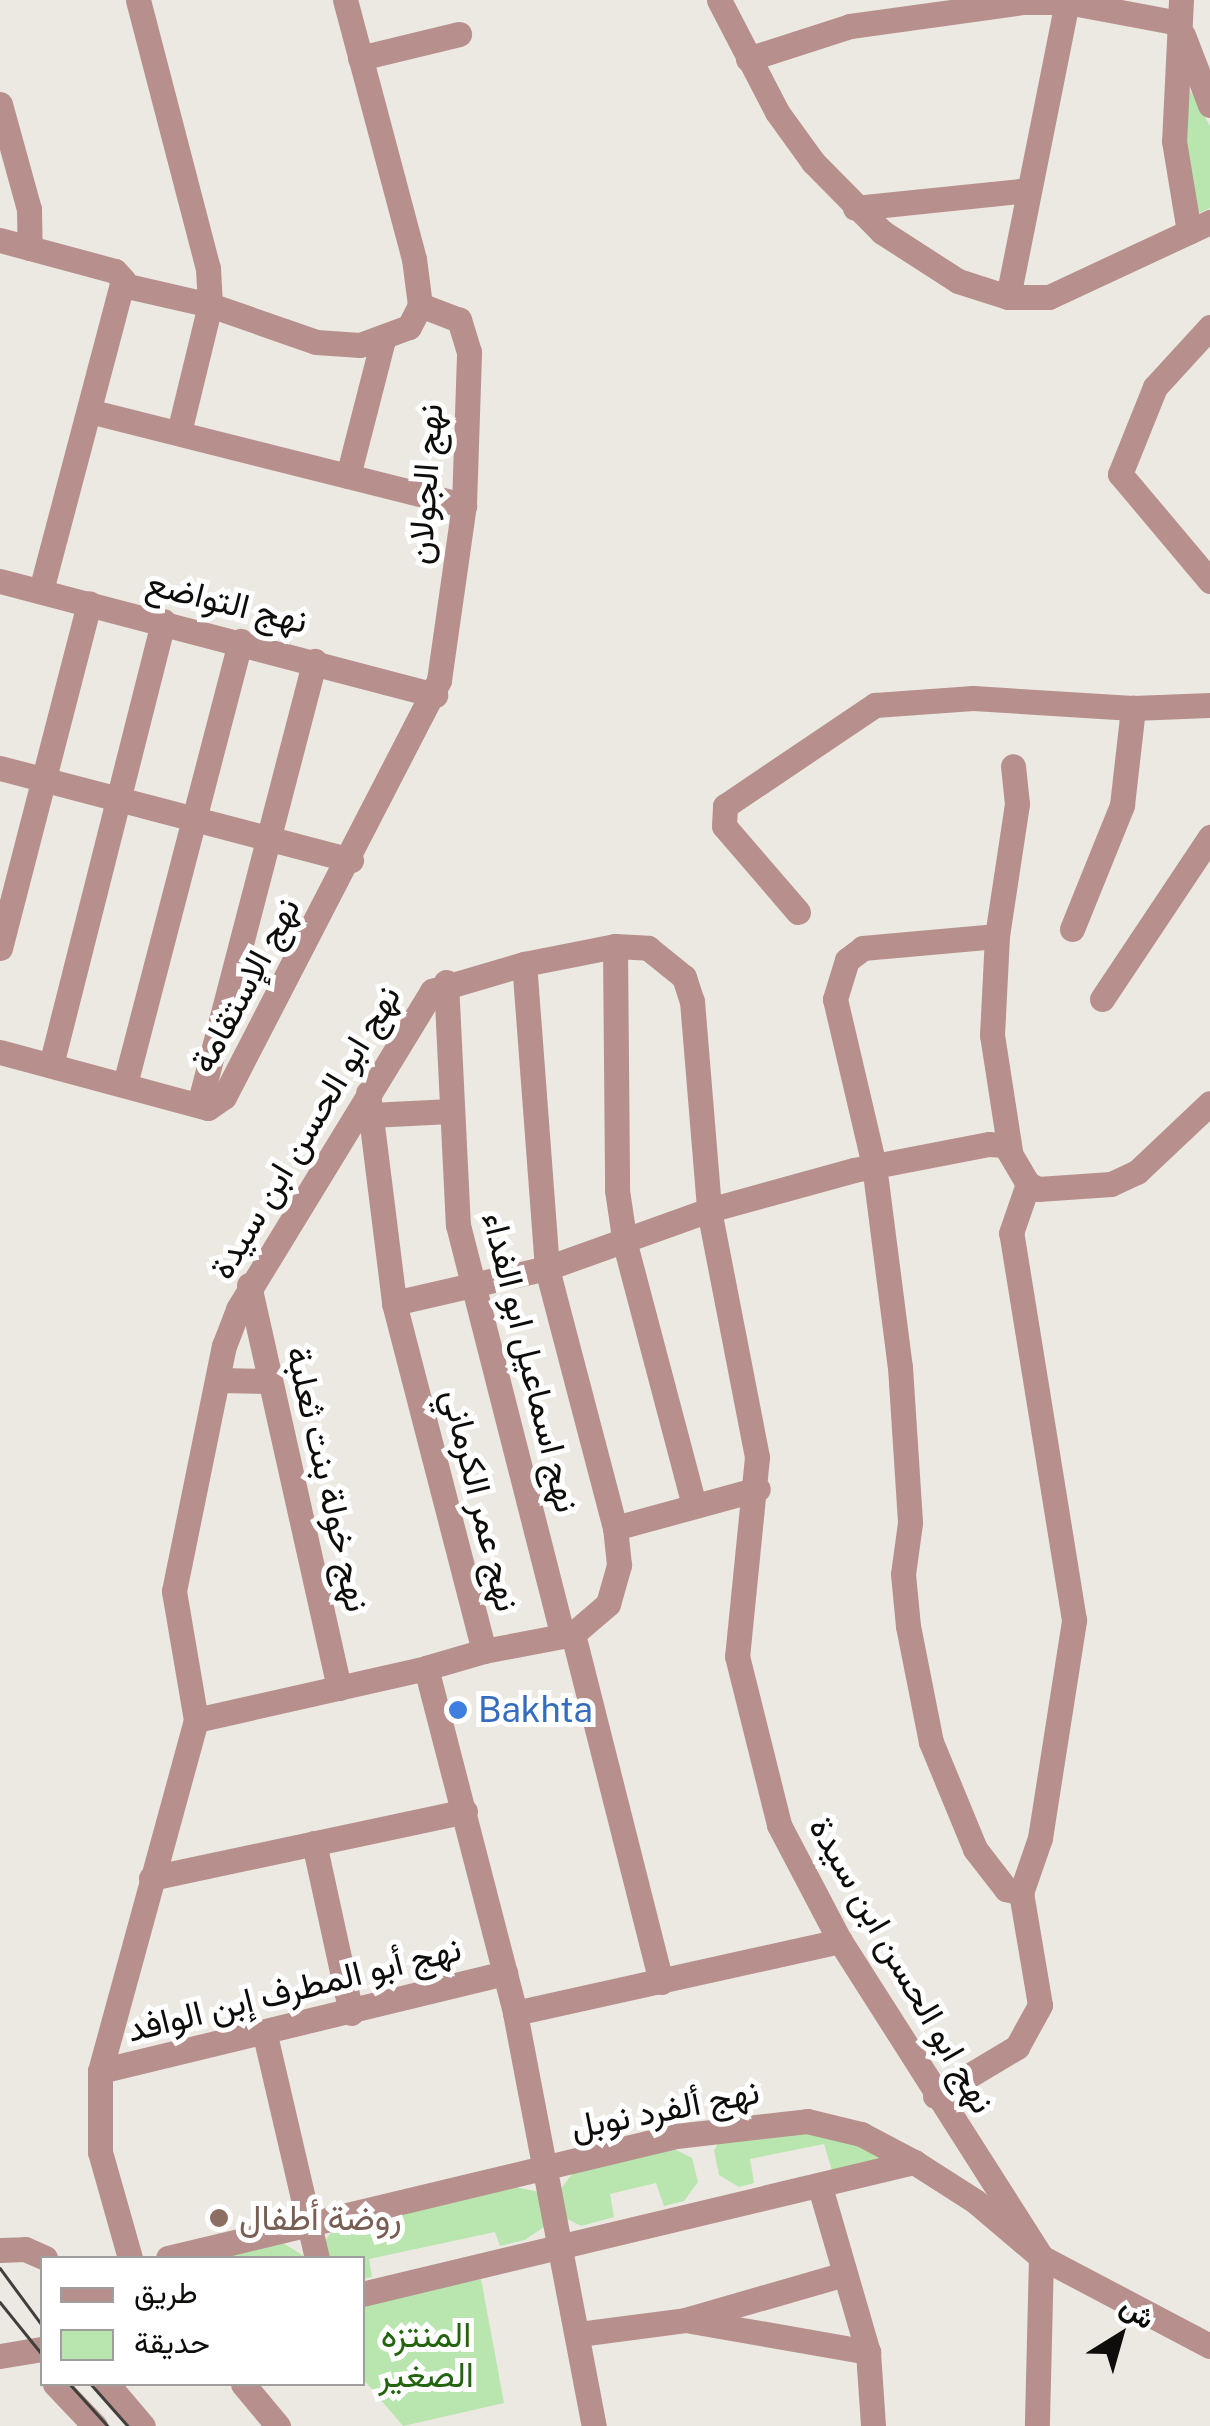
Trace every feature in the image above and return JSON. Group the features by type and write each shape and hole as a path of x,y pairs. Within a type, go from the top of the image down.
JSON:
{"street":[{"path":"138,0 208,268 210,305 180,432"},
{"path":"0,240 316,342 383,340 409,328 420,305 414,259 345,0"},
{"path":"719,0 748,59 813,162 855,208 958,281 1031,300 1062,293 1200,227 1174,165 1180,12"},
{"path":"748,59 850,26 1004,2 1067,2 1180,12"},
{"path":"1008,296 1067,2"},
{"path":"1180,12 1210,105"},
{"path":"360,58 459,34"},
{"path":"0,104 7,154 29,209 30,248"},
{"path":"855,208 1028,190"},
{"path":"41,591 89,411 119,278"},
{"name":"نهج الجولان","path":"420,305 459,320 466,335 464,505 435,696"},
{"path":"1210,327 1155,387 1120,474 1210,581"},
{"path":"348,476 383,340"},
{"path":"89,411 464,505"},
{"name":"نهج التواضع","path":"2,590 41,591 435,696"},
{"path":"0,948 89,603"},
{"path":"51,1065 163,621"},
{"path":"125,1084 240,641"},
{"path":"198,1106 315,661"},
{"name":"نهج الإستقامة","path":"0,1052 213,1108 224,1098 435,696"},
{"path":"798,912 724,826 726,806 874,705 973,698 1133,708 1210,705"},
{"path":"1072,929 1122,805 1133,708"},
{"path":"935,2096 1001,2060 1036,2021 1040,2005 1021,1893 1040,1838 1074,1620 1011,1233 1028,1184 1010,1151 992,1035 997,936 1016,804 1013,766"},
{"path":"0,768 351,860"},
{"path":"1102,1000 1210,837"},
{"path":"997,936 863,948 847,960 835,999 874,1165 900,1366 910,1523 903,1574 908,1626 930,1742 974,1849 1006,1889 1021,1893"},
{"path":"615,946 617,1190 625,1244 694,1505"},
{"name":"نهج ابو الحسن ابن سيدة","path":"129,2256 100,2152 100,2071 196,1720 174,1590 224,1346 249,1284 369,1104 421,1004 446,982 615,946 648,948 684,977 710,1210 758,1489 737,1656 779,1826 840,1941 935,2096 1042,2257"},
{"path":"484,1651 568,1635 594,1620 616,1586 615,1528 547,1268 524,964"},
{"name":"نهج اسماعيل ابو الفداء","path":"446,982 458,1225 470,1285 662,1982"},
{"path":"369,1104 451,1110"},
{"name":"نهج عمر الكرماني","path":"196,1720 426,1668 484,1651 394,1303 369,1104"},
{"path":"1028,1184 1053,1190 1124,1180 1210,1104"},
{"path":"394,1303 547,1268 625,1244 710,1210 874,1165 999,1144 1010,1151"},
{"name":"نهج خولة بنت ثعلبة","path":"249,1284 339,1688"},
{"path":"218,1380 270,1381"},
{"path":"615,1528 758,1489"},
{"path":"426,1668 515,2013 541,2170"},
{"path":"151,1878 465,1811"},
{"path":"314,1844 352,2013"},
{"path":"515,2013 840,1941"},
{"name":"نهج أبو المطرف إبن الوافد","path":"100,2071 265,2035 505,1973"},
{"path":"265,2035 317,2256"},
{"name":"نهج ألفرد نوبل","path":"177,2256 676,2136 778,2122 861,2134 975,2201 1042,2257 1210,2346"},
{"path":"365,2293 914,2162"},
{"name":"نهج ألفرد نوبل","path":"541,2170 563,2248 594,2426"},
{"path":"820,2187 868,2352 873,2426"},
{"path":"0,2250 24,2249 40,2256"},
{"path":"1037,2426 1042,2257"},
{"path":"580,2334 685,2320 844,2274"},
{"path":"685,2320 868,2352"},
{"path":"3,2357 40,2349"},
{"path":"3,2357 40,2372"},
{"path":"57,2386 95,2426"},
{"path":"109,2386 143,2426"},
{"path":"245,2386 278,2426"}],"green space":[{"path":"1188,87 1210,126 1210,208 1197,214 1186,171"},
{"path":"782,2127 827,2134 891,2160 833,2174 824,2144 750,2159 754,2183 739,2187 719,2175 714,2150 723,2136"},
{"path":"670,2147 692,2158 698,2182 684,2201 664,2206 656,2183 610,2194 614,2217 581,2226 566,2218 560,2190 575,2170"},
{"path":"511,2186 539,2192 544,2227 525,2240 500,2246 495,2232 369,2259 372,2277 365,2279 365,2256 326,2256 323,2243 334,2229"},
{"path":"280,2241 304,2256 221,2256"},
{"name":"المنتزه الصغير","path":"481,2279 504,2403 403,2426 365,2381 365,2303"}],"tram line":[{"path":"0,2268 40,2322"},
{"path":"0,2302 40,2352"},
{"path":"72,2386 108,2426"},
{"path":"93,2386 128,2426"}],"place":[{"name":"Bakhta","path":"458,1710"},
{"name":"روضة أطفال","path":"219,2218"}]}
